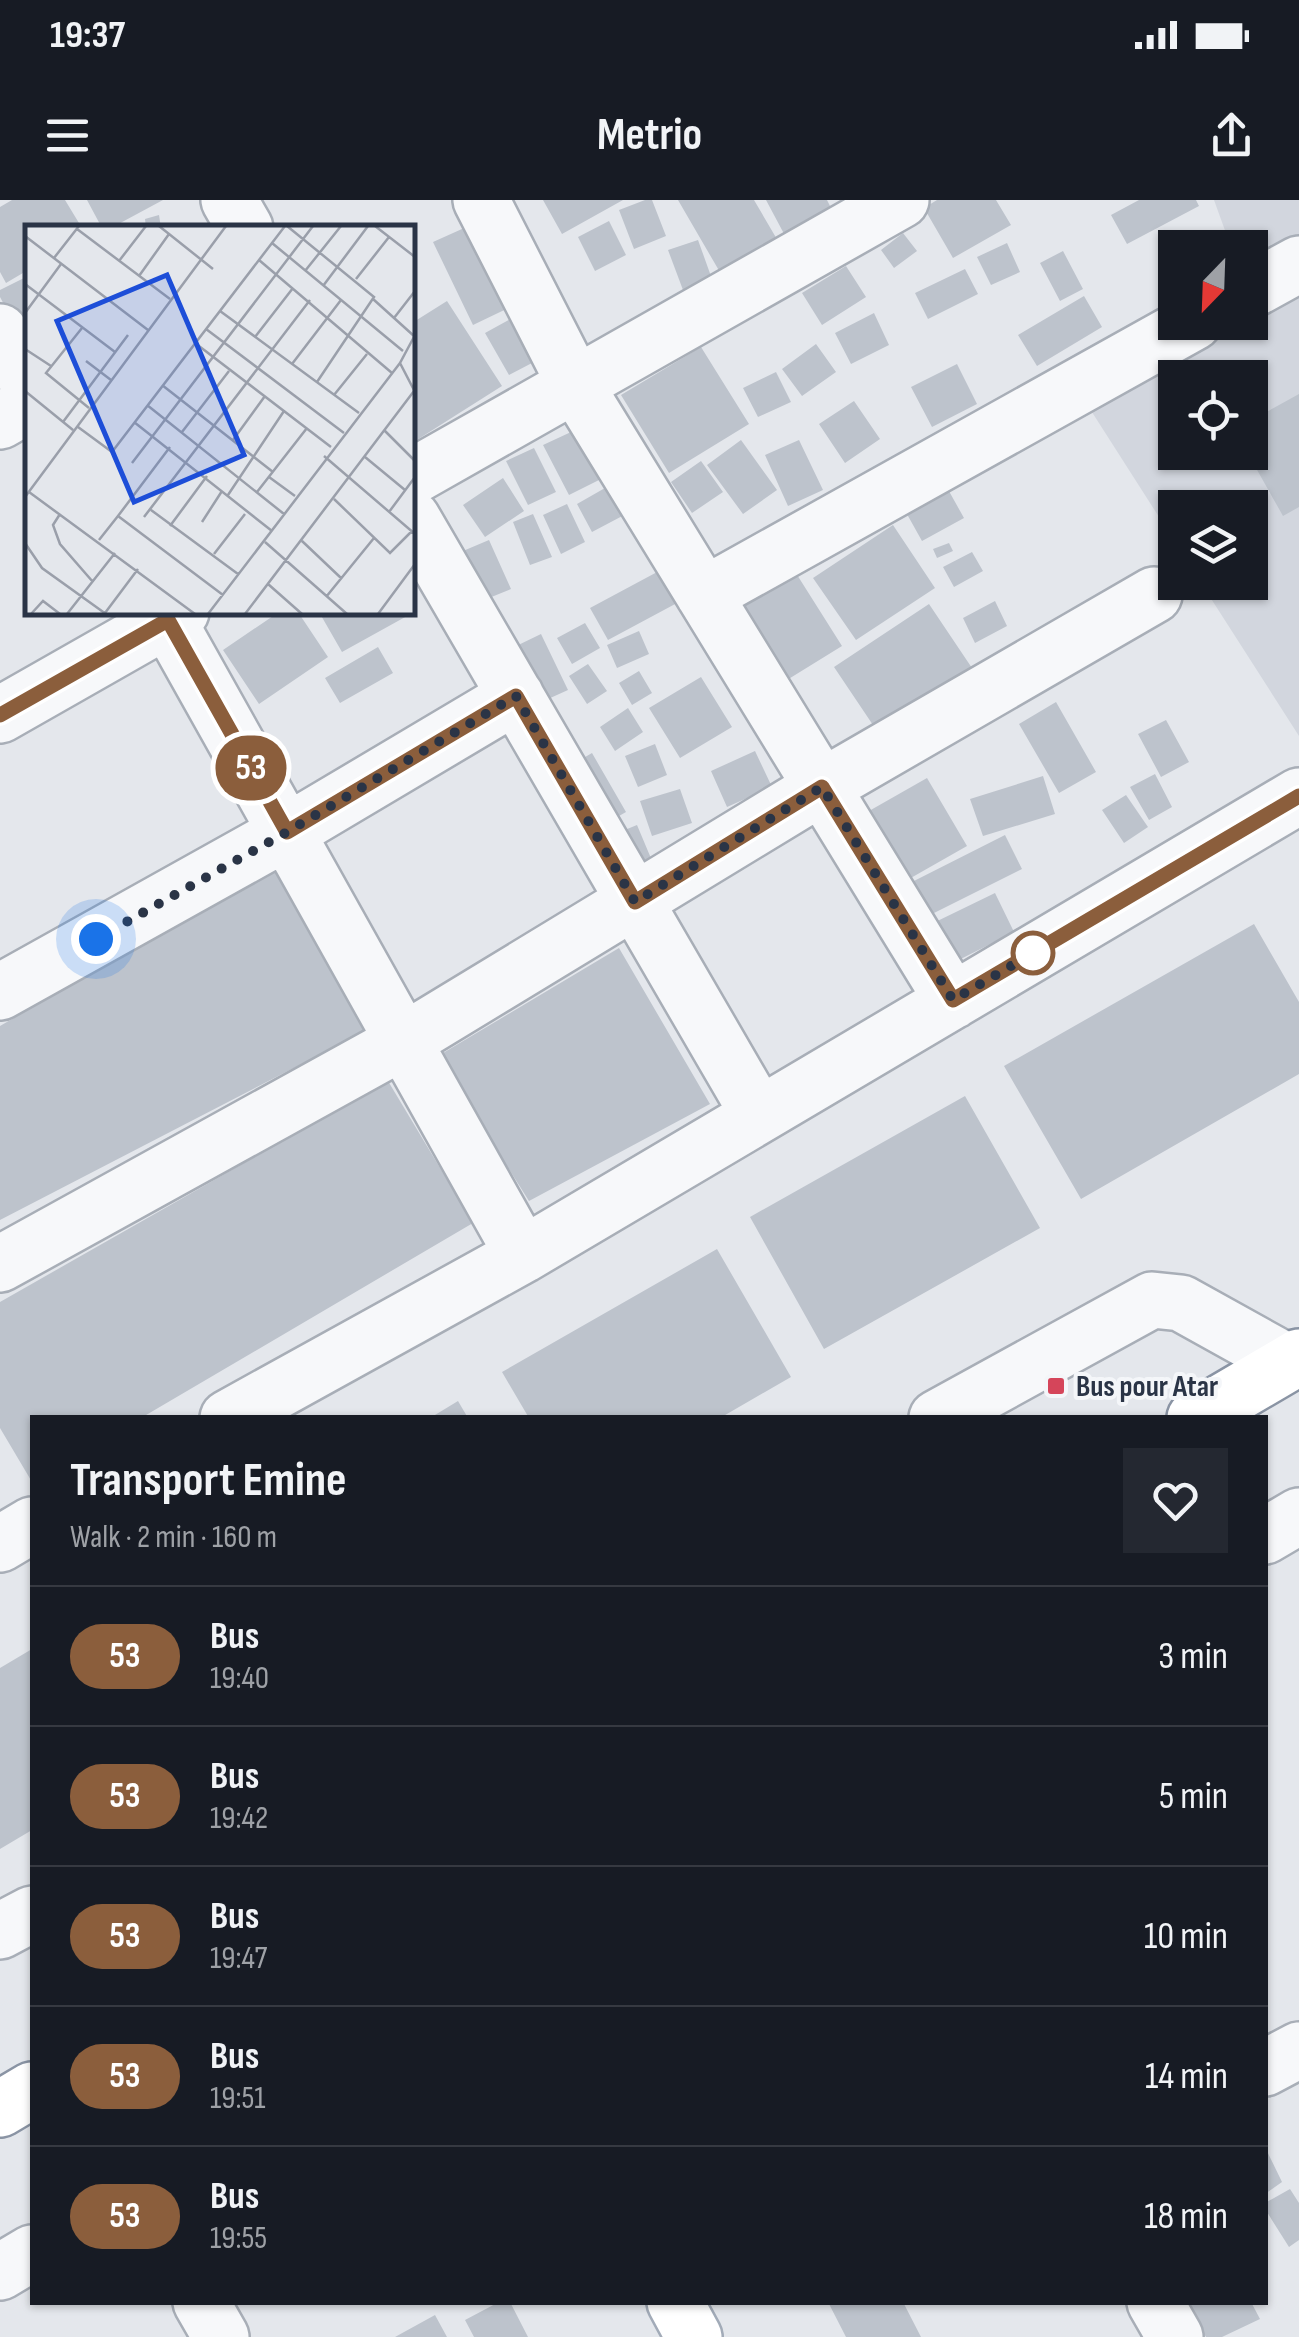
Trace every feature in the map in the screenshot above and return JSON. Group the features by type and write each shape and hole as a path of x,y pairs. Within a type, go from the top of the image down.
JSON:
{"main road":[{"path":"1200,1415 1294,1360"},
{"path":"0,2109 30,2091"},
{"path":"677,2305 694,2337"}],"street":[{"path":"229,200 243,225"},
{"path":"481,200 576,386 953,1000"},
{"path":"415,475 901,200"},
{"path":"1268,281 1299,264"},
{"path":"0,332 25,377"},
{"path":"704,595 1162,340"},
{"path":"0,421 25,406"},
{"path":"415,523 758,1116"},
{"path":"0,1264 404,1042 822,787 1154,595"},
{"path":"0,715 171,615 523,1255"},
{"path":"0,992 287,832 516,696"},
{"path":"233,1415 523,1255 1299,796"},
{"path":"942,1415 1152,1300 1181,1303 1294,1360"},
{"path":"1268,1534 1299,1516"},
{"path":"0,1932 30,1915"},
{"path":"1268,2066 1299,2050"},
{"path":"0,2272 30,2254"},
{"path":"204,2305 221,2337"},
{"path":"1157,2305 1175,2337"}],"shaded area":[{"path":"1214,200 1299,200 1299,736 1212,600 1268,600 1268,490 1158,490 1158,515 1074,384 1158,339 1268,340 1268,230 1225,230"}],"building":[{"path":"12,200 65,200 80,225 25,225 25,272 6,283 0,272 0,207"},
{"path":"87,200 163,200 117,225 100,225"},
{"path":"543,200 623,200 562,234"},
{"path":"652,200 666,236 634,249 619,210"},
{"path":"678,200 754,200 778,241 721,274"},
{"path":"766,200 827,200 837,220 790,245"},
{"path":"937,200 996,200 1011,225 953,258 924,208"},
{"path":"1139,200 1196,200 1199,206 1127,244 1111,215"},
{"path":"159,215 161,225 146,225 145,219"},
{"path":"482,220 521,302 473,325 433,242"},
{"path":"609,221 626,255 595,271 578,237"},
{"path":"903,233 917,251 894,268 881,250"},
{"path":"698,240 712,279 683,290 668,250"},
{"path":"1007,243 1020,272 991,285 977,257"},
{"path":"1063,251 1083,289 1060,301 1040,263"},
{"path":"846,266 866,297 822,325 802,293"},
{"path":"965,269 978,294 928,319 915,293"},
{"path":"25,278 25,322 16,327 0,290"},
{"path":"1084,296 1102,327 1037,366 1018,335"},
{"path":"447,301 502,386 415,441 415,321"},
{"path":"529,309 553,352 509,375 485,333"},
{"path":"874,313 889,345 851,364 835,333"},
{"path":"816,344 836,372 802,396 782,369"},
{"path":"701,347 749,424 669,473 621,395"},
{"path":"957,364 977,404 932,427 911,387"},
{"path":"776,372 791,402 758,417 743,388"},
{"path":"1299,394 1299,507 1283,516 1257,470 1268,470 1268,411"},
{"path":"854,401 880,439 845,463 819,424"},
{"path":"584,426 609,475 569,495 543,445"},
{"path":"741,440 777,490 743,514 707,465"},
{"path":"799,440 823,490 788,506 765,455"},
{"path":"534,448 556,492 528,505 506,461"},
{"path":"701,461 723,492 692,513 671,482"},
{"path":"503,478 524,511 485,537 463,505"},
{"path":"612,484 628,513 592,532 577,504"},
{"path":"945,484 964,518 922,541 903,507"},
{"path":"567,504 585,542 561,554 543,515"},
{"path":"533,514 552,557 530,565 513,522"},
{"path":"893,525 935,588 856,640 813,578"},
{"path":"489,540 511,589 484,600 463,551"},
{"path":"949,543 953,551 937,558 933,549"},
{"path":"972,552 983,571 954,587 943,567"},
{"path":"794,570 842,646 774,688 725,613"},
{"path":"659,571 677,603 608,640 590,608"},
{"path":"995,601 1007,626 975,643 963,618"},
{"path":"929,604 974,671 879,734 834,667"},
{"path":"275,615 300,615 328,657 259,704 223,650"},
{"path":"321,615 407,615 407,616 342,652"},
{"path":"585,623 600,648 572,664 557,638"},
{"path":"639,631 649,654 617,668 607,645"},
{"path":"541,634 568,690 537,704 510,649"},
{"path":"378,647 393,673 340,703 325,678"},
{"path":"588,664 607,691 587,704 569,676"},
{"path":"639,671 652,693 632,705 619,683"},
{"path":"701,677 732,727 680,758 649,708"},
{"path":"1056,702 1096,772 1059,793 1019,724"},
{"path":"628,708 643,732 615,751 600,727"},
{"path":"1166,720 1189,762 1161,777 1138,734"},
{"path":"655,744 667,775 638,787 625,756"},
{"path":"755,751 772,787 727,807 711,771"},
{"path":"592,753 626,812 598,828 563,770"},
{"path":"1155,774 1172,807 1149,820 1130,787"},
{"path":"1043,776 1055,814 983,836 970,799"},
{"path":"927,778 967,846 909,879 869,811"},
{"path":"680,789 692,823 652,836 640,801"},
{"path":"1126,795 1148,827 1124,843 1102,810"},
{"path":"637,825 658,875 610,836"},
{"path":"1005,835 1022,869 926,917 908,884"},
{"path":"278,865 365,1031 0,1220 0,1026"},
{"path":"995,893 1014,932 943,968 923,928"},
{"path":"1254,924 1299,1002 1299,1074 1081,1199 1004,1066"},
{"path":"619,948 710,1104 529,1201 438,1056"},
{"path":"388,1081 473,1223 146,1415 30,1415 30,1479 0,1428 0,1302"},
{"path":"965,1096 1040,1228 824,1349 750,1217"},
{"path":"717,1249 791,1377 725,1415 527,1415 502,1372"},
{"path":"458,1401 466,1415 435,1415"},
{"path":"30,1650 30,1831 0,1849 0,1668"},
{"path":"1268,2153 1282,2182 1268,2192"},
{"path":"1290,2189 1299,2203 1299,2240 1289,2247 1268,2214 1268,2201"},
{"path":"493,2305 512,2305 528,2337 474,2337 465,2320"},
{"path":"830,2305 905,2305 921,2337 846,2337"},
{"path":"1185,2305 1253,2305 1260,2319 1222,2337 1206,2337"},
{"path":"435,2315 447,2337 395,2337"}],"bus line":[{"name":"53","path":"0,715 168,620 287,832 516,696 635,902 822,787 953,1000 1299,796"}],"place":[{"name":"Bus pour Atar","path":"1056,1386"}],"route":[{"path":"96,939 287,832 516,696 635,902 822,787 953,1000 1047,945 1033,953"}]}
